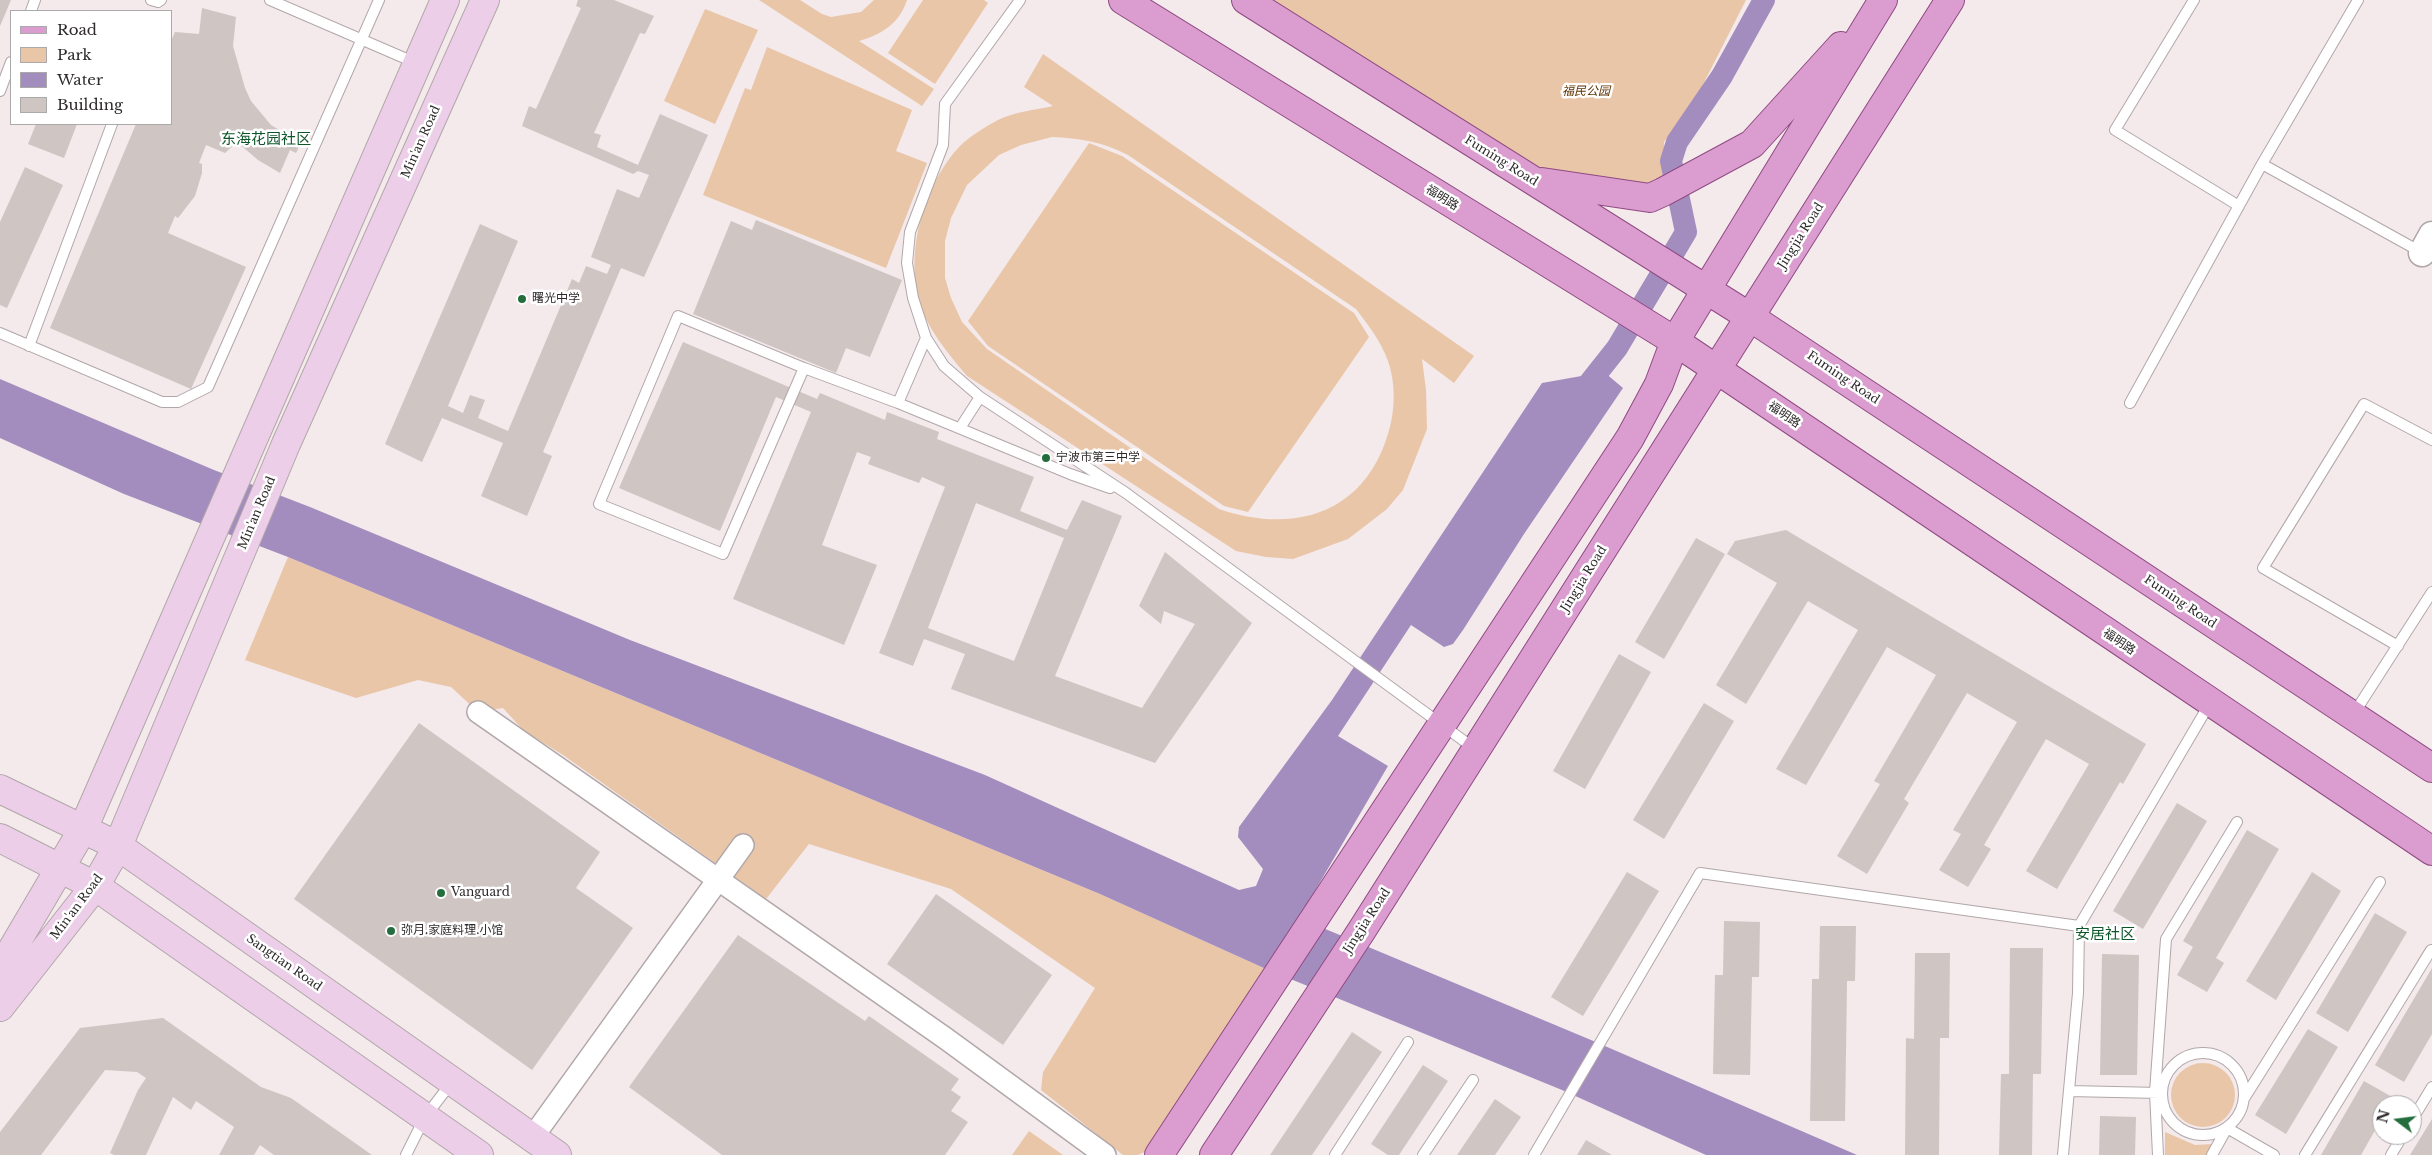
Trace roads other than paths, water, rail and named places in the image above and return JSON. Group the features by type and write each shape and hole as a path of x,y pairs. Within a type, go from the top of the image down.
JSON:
{"main road":[{"path":"0,970 83,829 211,539 444,0"},
{"name":"Min'an Road","path":"0,1007 95,886 118,846 286,444 485,0"},
{"name":"福明路","path":"1123,0 1674,341 2432,851"},
{"name":"Fuming Road","path":"1246,0 1627,242 1750,317 2432,768"},
{"path":"1532,181 1650,198 1663,192 1752,144 1883,0"},
{"path":"1159,1155 1630,438 1659,384 1674,341 1883,0"},
{"name":"Jingjia Road","path":"1214,1155 1362,930 1950,0"},
{"name":"Sangtian Road","path":"0,789 118,846 557,1155"},
{"path":"0,838 95,886 479,1155"}],"street":[{"path":"478,712 945,1038 1105,1155"},
{"path":"532,1138 743,845"}],"lane":[{"path":"270,0 417,63"},
{"path":"0,334 162,402 178,402 208,387 379,0"},
{"path":"1020,0 945,104 943,145 910,232 907,263 913,298 926,338 944,366 980,397 1126,493 1476,750"},
{"path":"2194,0 2115,130 2239,206"},
{"path":"2130,403 2262,164 2358,0"},
{"path":"0,91 10,65"},
{"path":"28,346 112,125"},
{"path":"2262,164 2427,244"},
{"path":"804,368 724,554 599,504 678,316 804,368 898,402 1070,474 1126,493"},
{"path":"898,402 926,338"},
{"path":"960,428 980,397"},
{"path":"2398,646 2263,568 2364,404 2432,440"},
{"path":"2352,716 2432,592"},
{"path":"2063,1155 2078,993 2079,926 2210,703"},
{"path":"2158,1155 2158,1092 2166,939 2237,822"},
{"path":"1534,1155 1700,873 2079,926"},
{"path":"2212,1155 2227,1128 2240,1114 2245,1098 2380,882"},
{"path":"2305,1155 2431,950"},
{"path":"1336,1155 1408,1042"},
{"path":"2227,1128 2206,1136 2192,1135 2180,1129 2169,1119 2158,1092 2164,1079 2171,1068 2181,1059 2194,1054 2208,1053 2220,1056 2232,1064 2240,1074 2245,1098"},
{"path":"1423,1155 1473,1080"},
{"path":"406,1155 425,1117 452,1081"},
{"path":"2422,1104 2432,1087"},
{"path":"2069,1091 2158,1092"},
{"path":"2227,1128 2274,1155"}],"water":[{"path":"1604,372 1623,388 1524,534 1453,644 1444,647 1411,625 1338,736 1388,766 1299,918 1591,1040 1857,1155 1706,1155 1562,1090 1266,969 1100,894 288,557 124,494 0,438 0,379 214,470 310,507 630,640 985,775 1239,890 1256,886 1263,869 1238,837 1239,827 1332,700 1542,383"}],"waterway":[{"path":"1579,396 1617,348 1686,232 1671,161 1677,142 1722,76 1764,0"}],"place":[{"name":"曙光中学","path":"522,299"},
{"name":"宁波市第三中学","path":"1046,458"},
{"name":"Vanguard","path":"441,893"},
{"name":"弥月.家庭料理.小馆","path":"391,931"}],"district":[{"name":"东海花园社区","path":"266,140"},
{"name":"安居社区","path":"2105,935"}],"park label":[{"name":"福民公园","path":"1586,92"}]}
